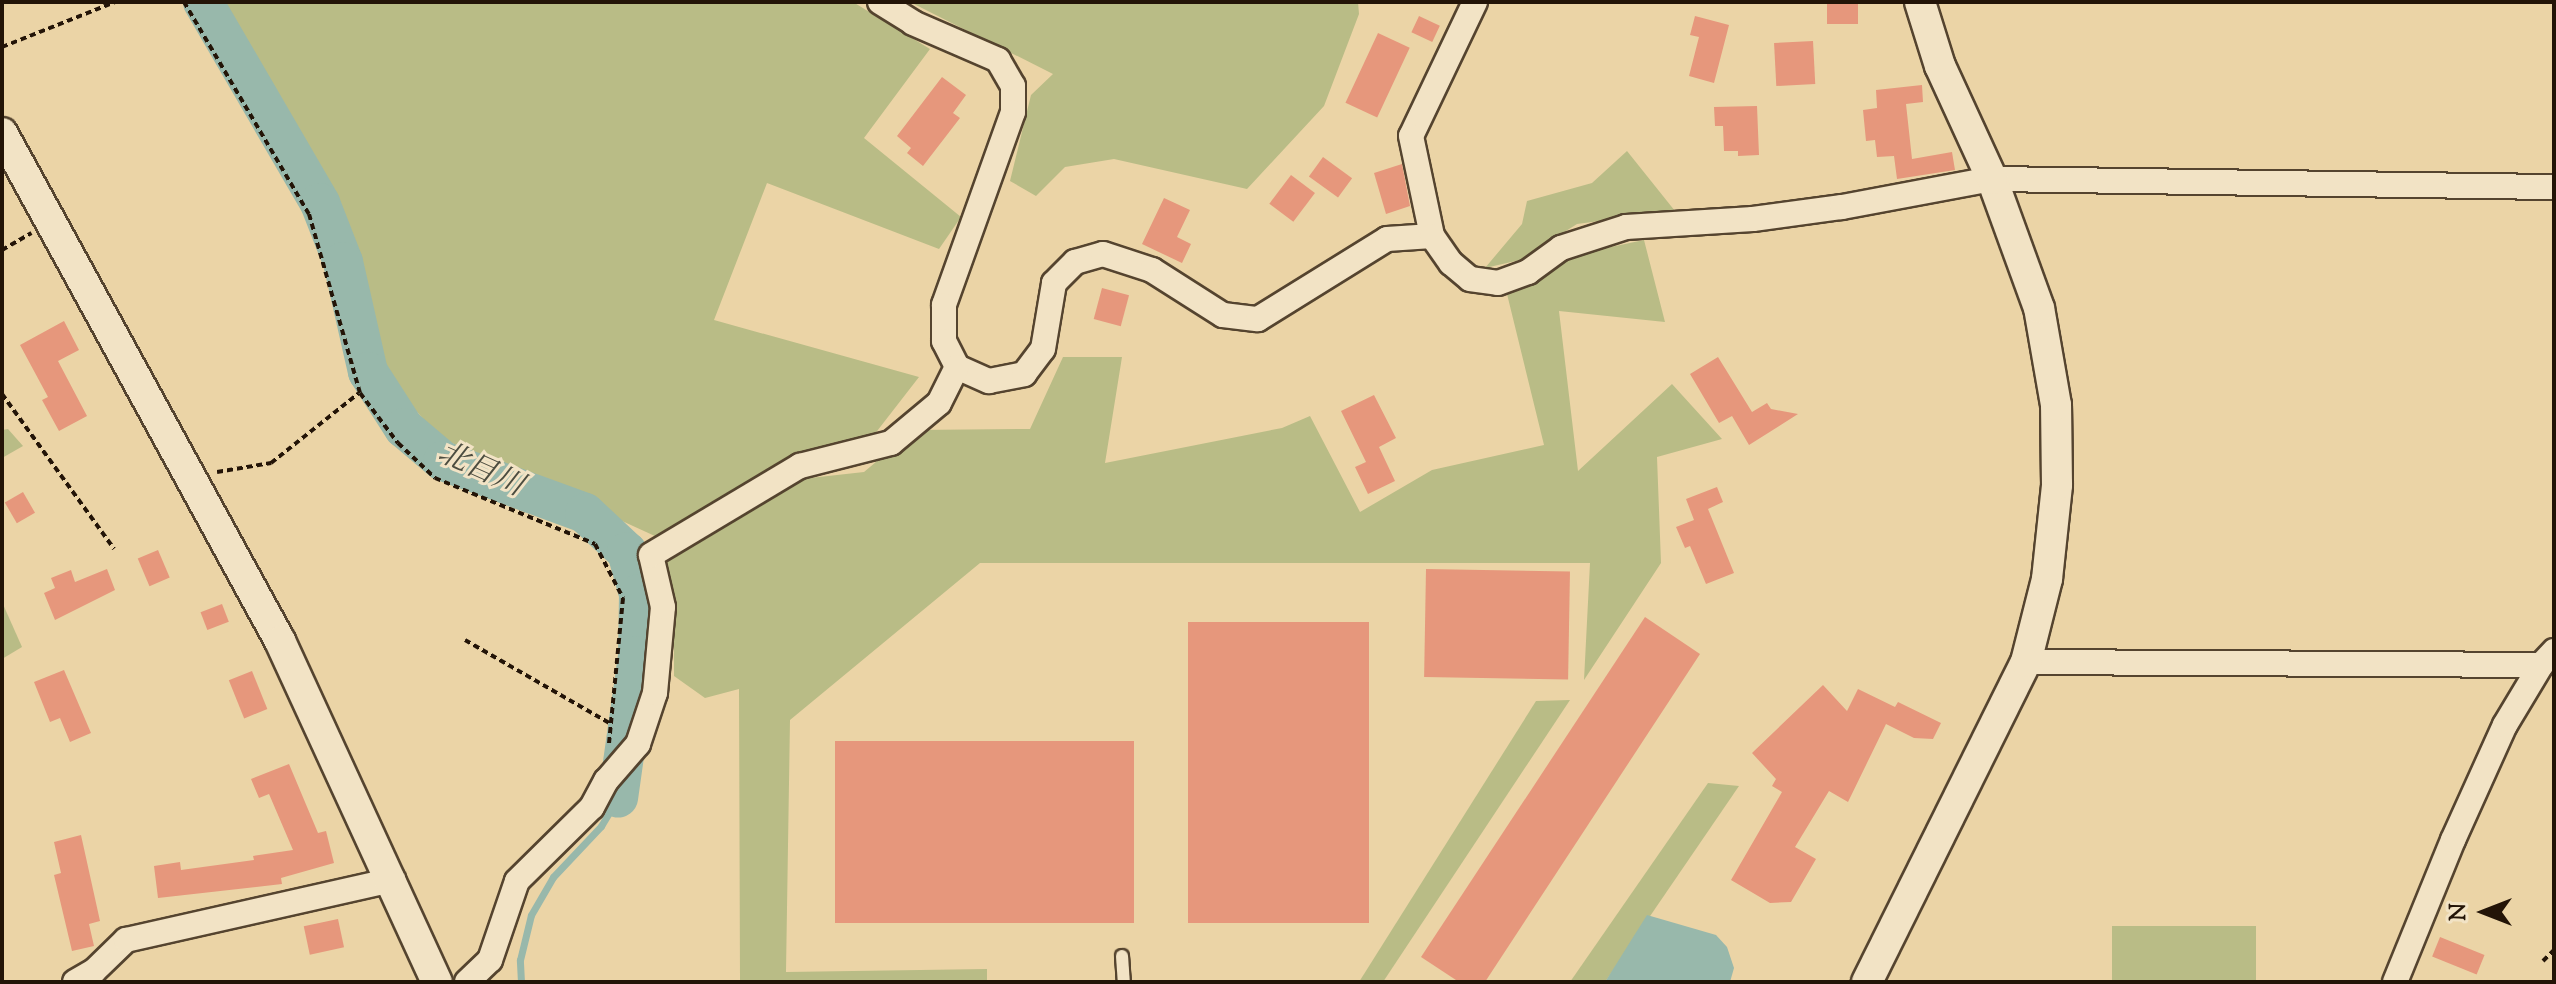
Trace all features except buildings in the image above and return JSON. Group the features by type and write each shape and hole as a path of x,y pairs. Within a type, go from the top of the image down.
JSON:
{"street":[{"path":"880,2 913,23 998,60 1013,86 1013,112 944,305 944,341 957,367 989,381 1024,374 1043,349 1054,283 1075,262 1103,254 1152,270 1223,315 1258,319 1387,239 1432,236"},
{"path":"1475,2 1411,136 1432,236 1451,263 1470,279 1498,283 1528,272 1561,248 1626,227 1753,219 1842,207 1992,179 2554,187"},
{"path":"1867,982 2026,662 2047,579 2057,485 2056,405 2039,308 1992,179 1940,66 1920,2"},
{"path":"2,133 195,491 280,641 393,880 437,982"},
{"path":"467,982 490,960 517,881 592,807 606,781 638,744 655,693 663,607 651,555 800,466 891,443 939,403 957,367"},
{"path":"2026,662 2547,658"},
{"path":"2395,982 2498,740 2547,658"},
{"path":"75,982 94,971 126,940 393,880"}],"lane":[{"path":"1122,956 1124,982"}],"path":[{"path":"2,47 115,2"},
{"path":"184,2 309,214 360,393 398,443 435,478 595,544 623,598 606,781"},
{"path":"2,250 50,222"},
{"path":"195,491 210,473 271,463 360,393"},
{"path":"2,394 114,549"},
{"path":"465,640 611,724"},
{"path":"2543,961 2554,950"}],"green space":[{"path":"211,2 853,2 930,49 864,138 961,217 939,249 767,183 714,320 919,377 874,435 807,452 810,478 864,472 914,430 1030,429 1063,357 1122,357 1105,463 1282,428 1310,416 1360,512 1432,470 1544,445 1507,294 1568,256 1644,240 1665,322 1559,311 1578,471 1672,384 1722,439 1657,457 1661,563 1584,680 1590,563 980,563 790,720 786,972 987,969 987,982 740,982 739,689 705,698 674,676 674,622 657,537 439,437 384,374 350,257 322,193"},
{"path":"910,2 1358,2 1359,14 1324,106 1247,189 1114,159 1065,167 1036,196 1010,181 1031,95 1053,74"},
{"path":"1627,151 1675,211 1577,224 1520,260 1485,268 1522,224 1527,201 1592,183"},
{"path":"8,429 23,446 2,458 2,430"},
{"path":"2,602 22,647 2,659"},
{"path":"1570,700 1383,982 1359,982 1536,701"},
{"path":"1708,783 1739,786 1605,982 1570,982"},
{"path":"2112,926 2256,926 2256,982 2112,982"}],"shaded area":[{"path":"1647,915 1716,935 1727,947 1734,968 1730,982 1605,982"}],"waterway":[{"name":"北目川","path":"203,2 320,203 343,262 368,372 404,428 443,461 585,513 627,552 639,594 638,656 618,798"},
{"path":"521,982 520,960 531,915 553,877 601,826 618,798"}]}
